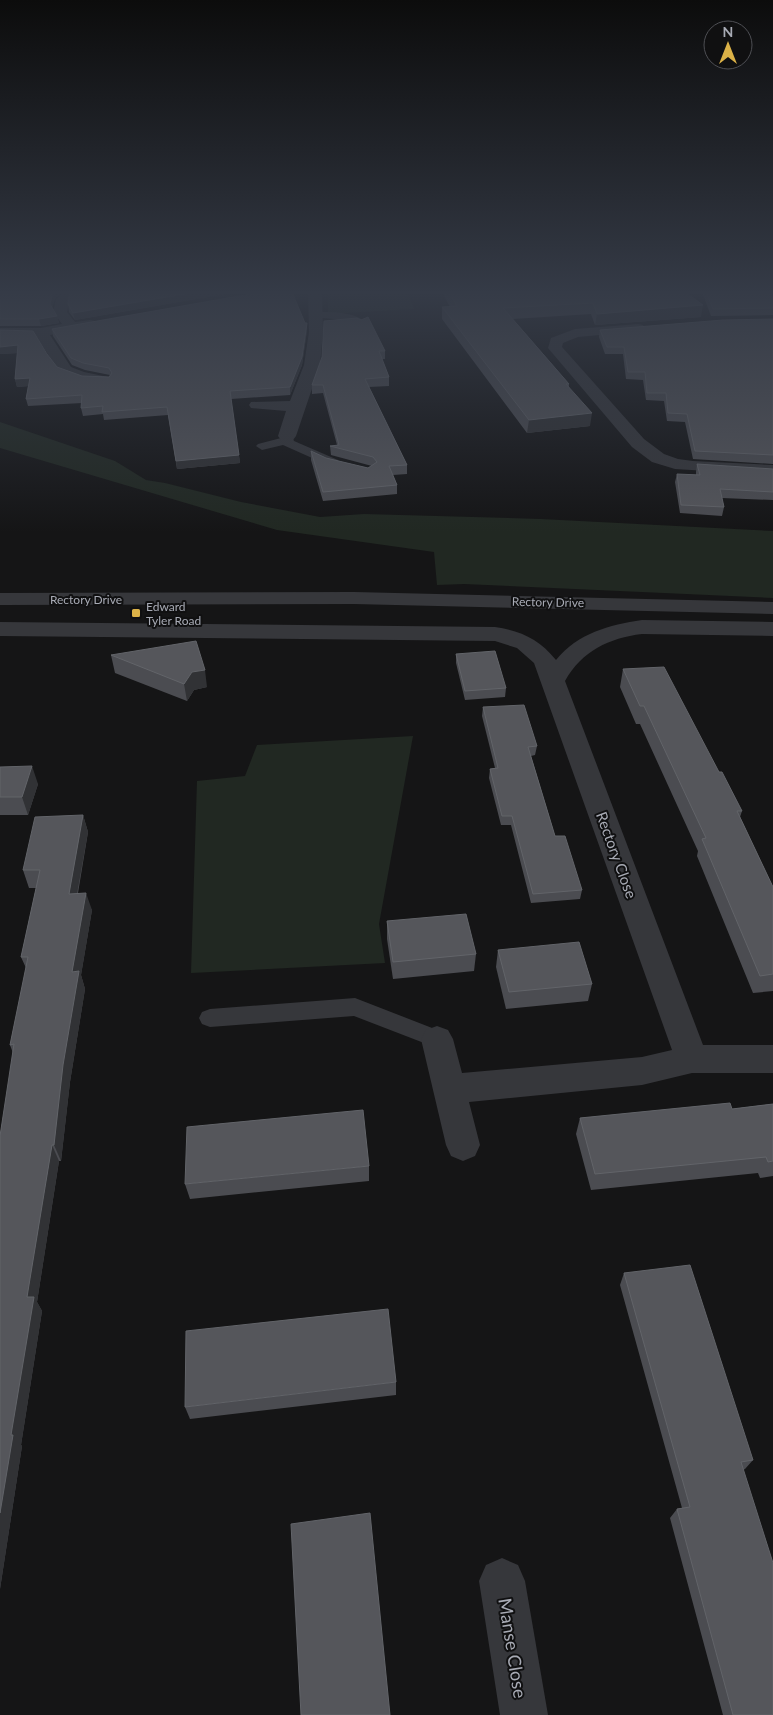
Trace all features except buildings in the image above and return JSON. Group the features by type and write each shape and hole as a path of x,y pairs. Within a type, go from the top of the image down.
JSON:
{"street":[{"path":"70,372 80,376 104,380"},
{"path":"287,438 296,406 309,372"},
{"path":"576,372 638,443 658,458 675,464 693,466 773,470"},
{"path":"257,405 296,406"},
{"path":"0,629 321,632 323,598"},
{"name":"Rectory Drive","path":"0,599 323,598 773,608"},
{"path":"554,681 559,669 582,646 598,637 627,628 773,629"},
{"name":"Rectory Close","path":"321,632 495,634 530,644 539,652 548,665 692,1059"},
{"path":"437,1039 464,1145"},
{"path":"450,1089 642,1071 692,1059 773,1059"},
{"name":"Manse Close","path":"502,1581 524,1715"}],"lane":[{"path":"262,446 287,438 288,443 331,462 349,466"},
{"path":"210,1018 354,1007 437,1039"}],"shaded area":[{"path":"0,422 115,461 146,480 241,502 320,517 364,514 541,519 773,531 773,598 464,584 437,585 434,552 277,530 0,448"},
{"path":"413,736 379,924 385,963 191,973 197,781 245,776 257,745"}],"place":[{"name":"Edward Tyler Road","path":"136,613"}]}
